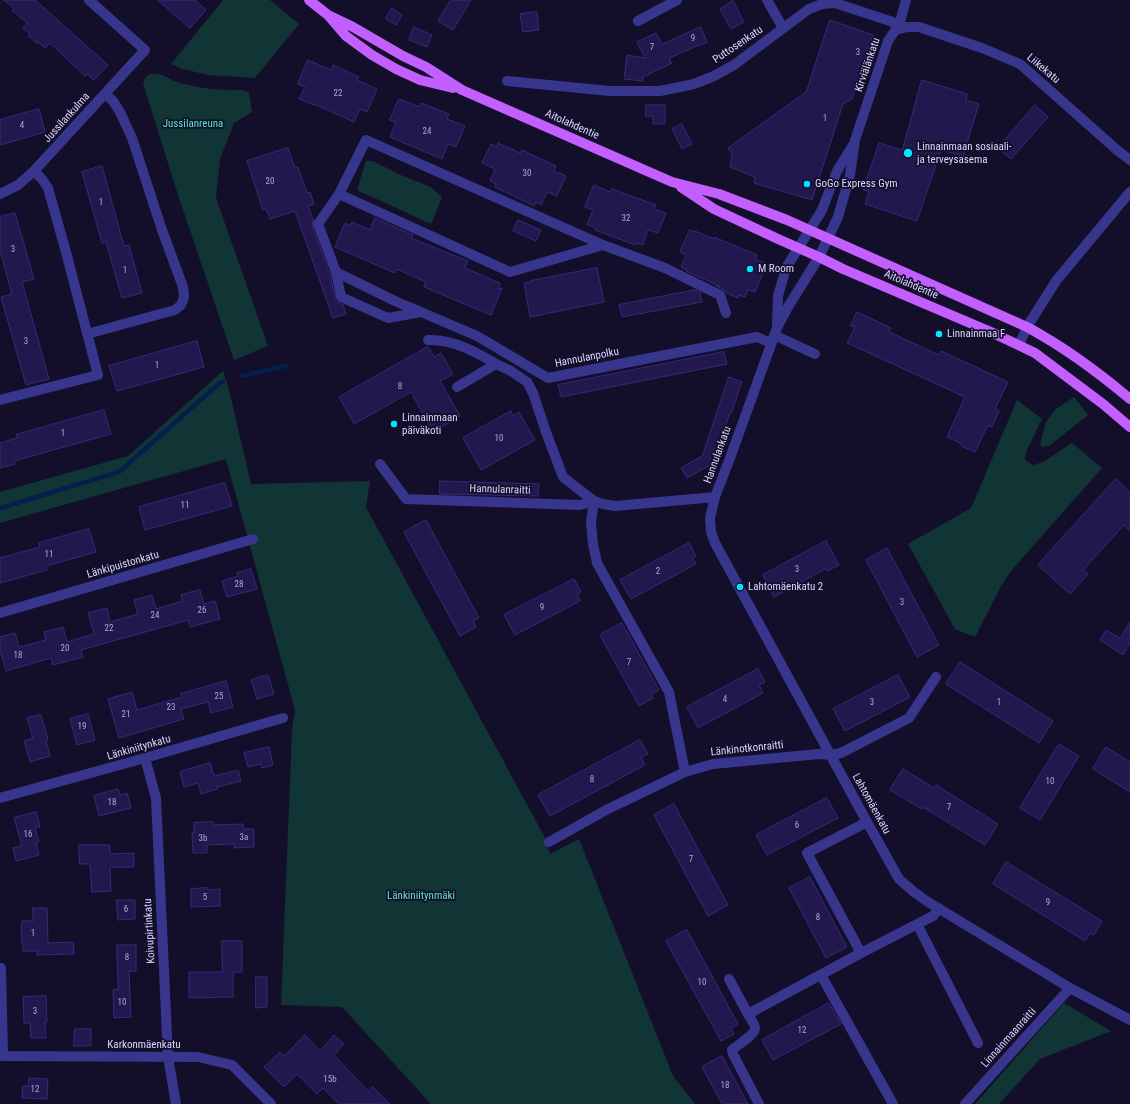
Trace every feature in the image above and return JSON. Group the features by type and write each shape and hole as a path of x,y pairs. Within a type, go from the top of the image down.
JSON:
{"main road":[{"name":"Aitolahdentie","path":"309,0 328,15 346,36 372,55 420,80 462,90"},
{"name":"Aitolahdentie","path":"328,15 353,26 403,56 426,67 462,90 672,182 714,209 843,269 1035,353 1103,404 1130,427"},
{"name":"Aitolahdentie","path":"672,182 720,194 787,220 1028,327 1081,360 1130,399"}],"street":[{"name":"Jussilankulma","path":"0,194 18,185 34,171 145,50 89,0"},
{"path":"638,21 677,0"},
{"path":"767,0 783,28"},
{"name":"Kirviälänkatu","path":"818,257 838,217 850,175 855,140 888,41 898,29 906,0"},
{"name":"Puttosenkatu","path":"507,81 610,91 660,91 694,84 714,76 736,63 809,9 822,4 835,3 892,22 898,29"},
{"name":"Liikekatu","path":"898,29 902,27 919,28 982,48 1020,64 1130,160"},
{"path":"87,334 175,310 181,305 184,297 182,287 132,138 120,112 113,101 105,94"},
{"path":"421,312 388,318 341,297 336,272 318,224 339,194 366,140 603,245 665,268 720,295 726,313"},
{"name":"Kirviälänkatu","path":"798,248 822,210 837,171 855,140"},
{"path":"0,400 98,375 48,188 34,171"},
{"path":"1018,345 1056,281 1130,192"},
{"path":"339,194 510,272 603,245"},
{"name":"Hannulankatu","path":"774,335 778,296 786,268 798,248"},
{"name":"Hannulankatu","path":"594,501 615,506 715,497 774,335 788,307 818,257"},
{"name":"Hannulanpolku","path":"336,272 397,302 477,336 548,378 757,337 774,335 815,354"},
{"path":"428,340 461,345 511,371 527,382 533,392 563,477 594,501 591,522 593,544 597,563 669,692 685,772"},
{"path":"457,387 496,364"},
{"name":"Hannulanraitti","path":"380,464 406,499 580,505 594,501"},
{"name":"Lahtomäenkatu","path":"715,497 710,518 711,532 715,543 866,822 899,879 914,892 1070,988 1130,1020"},
{"name":"Länkipuistonkatu","path":"0,613 253,539"},
{"name":"Länkinotkonraitti","path":"549,842 608,809 685,772 713,764 841,753 909,718 936,677"},
{"name":"Länkiniitynkatu","path":"0,798 146,758 283,718"},
{"name":"Koivupirtinkatu","path":"146,758 156,798 168,1057 176,1104"},
{"path":"861,953 807,853 866,822"},
{"path":"748,1014 933,916 940,908"},
{"path":"917,924 978,1043"},
{"path":"1,968 1,1056"},
{"path":"821,974 893,1104"},
{"path":"729,979 755,1026 755,1031 751,1036 732,1050 758,1104"},
{"name":"Linnainmaanraitti","path":"965,1104 1070,988"},
{"name":"Karkonmäenkatu","path":"1,1056 198,1058 232,1065 271,1104"}],"green space":[{"path":"223,0 270,0 299,24 255,78 208,75 183,69 171,64"},
{"name":"Jussilanreuna","path":"150,74 160,75 186,85 218,90 243,90 249,93 252,112 234,123 220,159 216,198 268,346 234,360 178,195 143,83 146,77"},
{"path":"366,161 373,161 403,176 431,187 442,197 431,224 357,190"},
{"name":"Länkiniitynmäki","path":"223,371 229,390 251,484 370,481 366,507 544,836 550,854 579,839 673,1076 695,1104 431,1104 342,1007 281,1005 292,730 295,710 226,459 0,523 0,492 128,456"},
{"path":"1074,397 1088,415 1049,446 1042,447 1040,444 1046,422 1056,409"},
{"path":"1017,400 1042,419 1026,452 1025,460 1033,465 1043,462 1072,443 1102,468 1011,571 1001,586 975,637 955,629 908,544 971,508"},
{"path":"1064,1003 1111,1031 1040,1059 999,1104 975,1104"}],"building":[{"path":"4,0 35,0 108,65 94,80 87,74 85,76 50,43 45,48 28,36 30,34 23,28 27,23 12,10 14,9"},
{"path":"158,0 195,0 206,10 190,28"},
{"path":"451,0 471,0 453,30 438,21"},
{"path":"733,1 744,22 731,29 720,9"},
{"path":"392,8 402,15 396,25 386,19"},
{"path":"537,12 539,30 523,32 520,14"},
{"path":"830,20 873,35 852,99 843,104 812,200 754,183 755,177 730,167 732,154 728,148 806,92"},
{"path":"414,27 432,35 427,47 409,40"},
{"path":"701,27 707,42 669,58 672,63 643,77 643,81 624,79 627,55 645,58 637,42 656,33 662,44"},
{"path":"308,60 331,70 333,65 359,77 357,80 377,89 367,112 360,109 354,122 299,99 305,87 298,84"},
{"name":"Linnainmaan sosiaali- ja terveysasema","path":"922,80 967,94 966,100 979,104 963,156 941,150 917,221 865,204 869,191 863,190 879,143 902,150"},
{"path":"399,99 420,107 421,103 449,114 447,119 465,126 456,147 448,144 442,159 390,137 396,122 390,120"},
{"path":"646,105 665,105 665,124 653,124 653,116 646,116"},
{"path":"1035,105 1048,117 1011,159 998,148"},
{"path":"39,109 45,132 0,145 0,120"},
{"path":"682,124 692,144 682,149 672,129"},
{"path":"498,143 520,153 522,150 556,166 554,171 566,176 557,196 547,192 541,205 536,202 534,206 495,187 496,184 490,181 495,169 482,163 491,144 497,147"},
{"path":"288,148 295,168 298,167 307,193 310,192 314,204 308,206 313,220 312,226 330,274 335,299 343,305 346,314 333,318 295,211 270,219 266,209 263,210 247,161"},
{"path":"102,166 124,246 129,245 142,293 122,298 106,242 102,243 82,172"},
{"path":"594,185 610,192 612,189 656,205 654,209 666,213 658,233 648,230 643,245 636,243 635,245 595,230 596,228 587,224 593,210 585,207"},
{"path":"15,213 34,279 22,282 49,379 26,385 1,297 12,294 0,250 0,217"},
{"path":"375,218 413,235 411,238 468,261 465,268 500,283 498,289 502,288 491,315 424,287 426,282 396,269 395,273 335,247 345,223 351,226 352,222 370,230"},
{"path":"518,220 541,230 536,241 513,231"},
{"path":"690,230 714,239 714,237 757,255 756,259 767,264 755,292 748,290 745,297 739,295 738,298 726,293 723,289 716,286 719,286 686,271 687,270 681,267 686,255 680,252"},
{"path":"597,268 604,302 530,317 524,283"},
{"path":"695,290 700,292 702,302 622,317 619,305"},
{"path":"857,312 891,328 889,332 939,355 941,351 1008,382 995,409 999,411 992,427 988,425 975,452 961,446 962,444 947,437 965,397 847,343 855,327 851,326"},
{"path":"197,341 204,367 117,391 109,366"},
{"path":"428,347 434,357 441,353 453,374 440,381 460,416 433,432 411,392 354,424 339,397"},
{"path":"724,352 727,364 561,397 558,385"},
{"path":"729,377 742,382 712,464 687,478 681,468 702,456"},
{"path":"104,410 111,434 14,461 15,464 0,468 0,443 17,438 16,435"},
{"path":"511,411 513,416 519,412 535,440 481,470 463,438"},
{"path":"1116,479 1130,492 1130,531 1124,525 1083,570 1088,574 1070,594 1038,565"},
{"path":"440,481 539,484 538,496 440,494"},
{"path":"225,483 232,506 145,530 139,507"},
{"path":"426,520 479,618 473,621 476,627 460,636 404,532"},
{"path":"89,529 96,552 46,566 47,570 0,583 0,558 40,547 39,543"},
{"path":"826,541 839,565 827,571 825,569 774,597 763,575"},
{"path":"689,543 696,556 693,558 696,564 631,599 620,580"},
{"path":"887,548 939,645 917,657 866,560"},
{"path":"251,569 257,589 227,597 222,581 238,576 237,573"},
{"path":"574,579 581,592 577,594 580,601 515,635 504,615"},
{"path":"200,590 204,604 215,601 220,619 190,627 188,620 81,650 83,657 53,665 51,658 6,671 0,650 0,637 15,633 19,647 46,640 44,632 63,627 67,642 94,634 88,613 107,608 110,622 138,614 134,600 152,595 156,609 183,601 181,595"},
{"path":"1130,622 1130,643 1123,655 1100,640 1106,630 1120,638"},
{"path":"622,623 659,690 651,695 653,698 639,706 600,635"},
{"path":"960,662 1053,721 1039,743 946,684"},
{"path":"758,669 765,682 759,685 763,693 698,728 687,707"},
{"path":"268,675 274,694 257,699 251,680"},
{"path":"898,675 910,697 845,731 833,709"},
{"path":"226,681 233,707 211,713 208,702 181,709 184,719 119,738 108,699 132,692 137,710 182,697 181,694"},
{"path":"88,714 95,740 77,745 70,719"},
{"path":"41,715 48,739 46,740 50,756 30,762 24,741 33,738 27,718"},
{"path":"640,740 648,754 641,757 645,765 550,816 538,795"},
{"path":"1059,744 1079,756 1040,820 1020,808"},
{"path":"269,747 273,765 262,768 261,764 248,767 244,753"},
{"path":"1106,747 1130,762 1130,792 1093,769"},
{"path":"210,763 214,776 238,770 241,781 217,787 217,789 201,794 198,783 184,787 180,772"},
{"path":"903,769 934,788 936,785 998,824 985,845 923,807 922,809 890,790"},
{"path":"118,789 120,795 127,793 131,808 99,816 94,796"},
{"path":"827,798 838,818 767,855 756,835"},
{"path":"674,804 728,905 708,916 654,815"},
{"path":"36,812 40,827 35,828 39,842 36,843 39,855 16,861 13,848 22,846 14,818"},
{"path":"213,822 213,825 243,824 243,829 254,829 254,847 234,848 234,844 207,845 207,853 193,853 192,833 194,833 194,823"},
{"path":"79,845 110,845 110,854 134,853 134,867 110,867 111,891 92,892 90,864 80,864"},
{"path":"1006,862 1102,921 1094,935 1090,933 1085,941 993,884"},
{"path":"810,877 847,947 826,958 789,888"},
{"path":"208,888 208,890 220,889 220,906 191,907 191,889"},
{"path":"117,900 135,900 135,919 118,920"},
{"path":"33,908 47,908 48,943 73,942 74,954 37,955 37,951 23,951 21,932 22,921 33,921"},
{"path":"687,930 738,1024 731,1028 734,1034 721,1041 666,941"},
{"path":"222,941 242,941 242,972 233,972 233,997 189,998 189,972 222,972"},
{"path":"117,945 136,945 136,971 129,971 131,1017 114,1018 113,990 118,989"},
{"path":"256,977 267,977 267,1007 256,1008"},
{"path":"46,996 46,1038 31,1038 30,1023 24,1023 23,997"},
{"path":"829,1003 841,1024 773,1060 762,1040"},
{"path":"75,1029 91,1029 91,1046 74,1046"},
{"path":"305,1035 320,1051 334,1035 344,1044 334,1055 368,1091 373,1087 390,1104 339,1104 323,1088 317,1094 297,1074 284,1087 264,1067 280,1052 284,1056"},
{"path":"722,1056 748,1104 722,1104 702,1067"},
{"path":"29,1078 48,1079 47,1099 22,1098 23,1086 28,1086"}],"waterway":[{"path":"242,376 286,366"},
{"path":"0,508 119,472 221,382 223,382"}],"place":[{"name":"Linnainmaan sosiaali- ja terveysasema","path":"908,153"},
{"name":"GoGo Express Gym","path":"807,184"},
{"name":"M Room","path":"750,269"},
{"name":"Linnainmaa F","path":"939,334"},
{"name":"Linnainmaan päiväkoti","path":"394,424"},
{"name":"Lahtomäenkatu 2","path":"740,587"}]}
